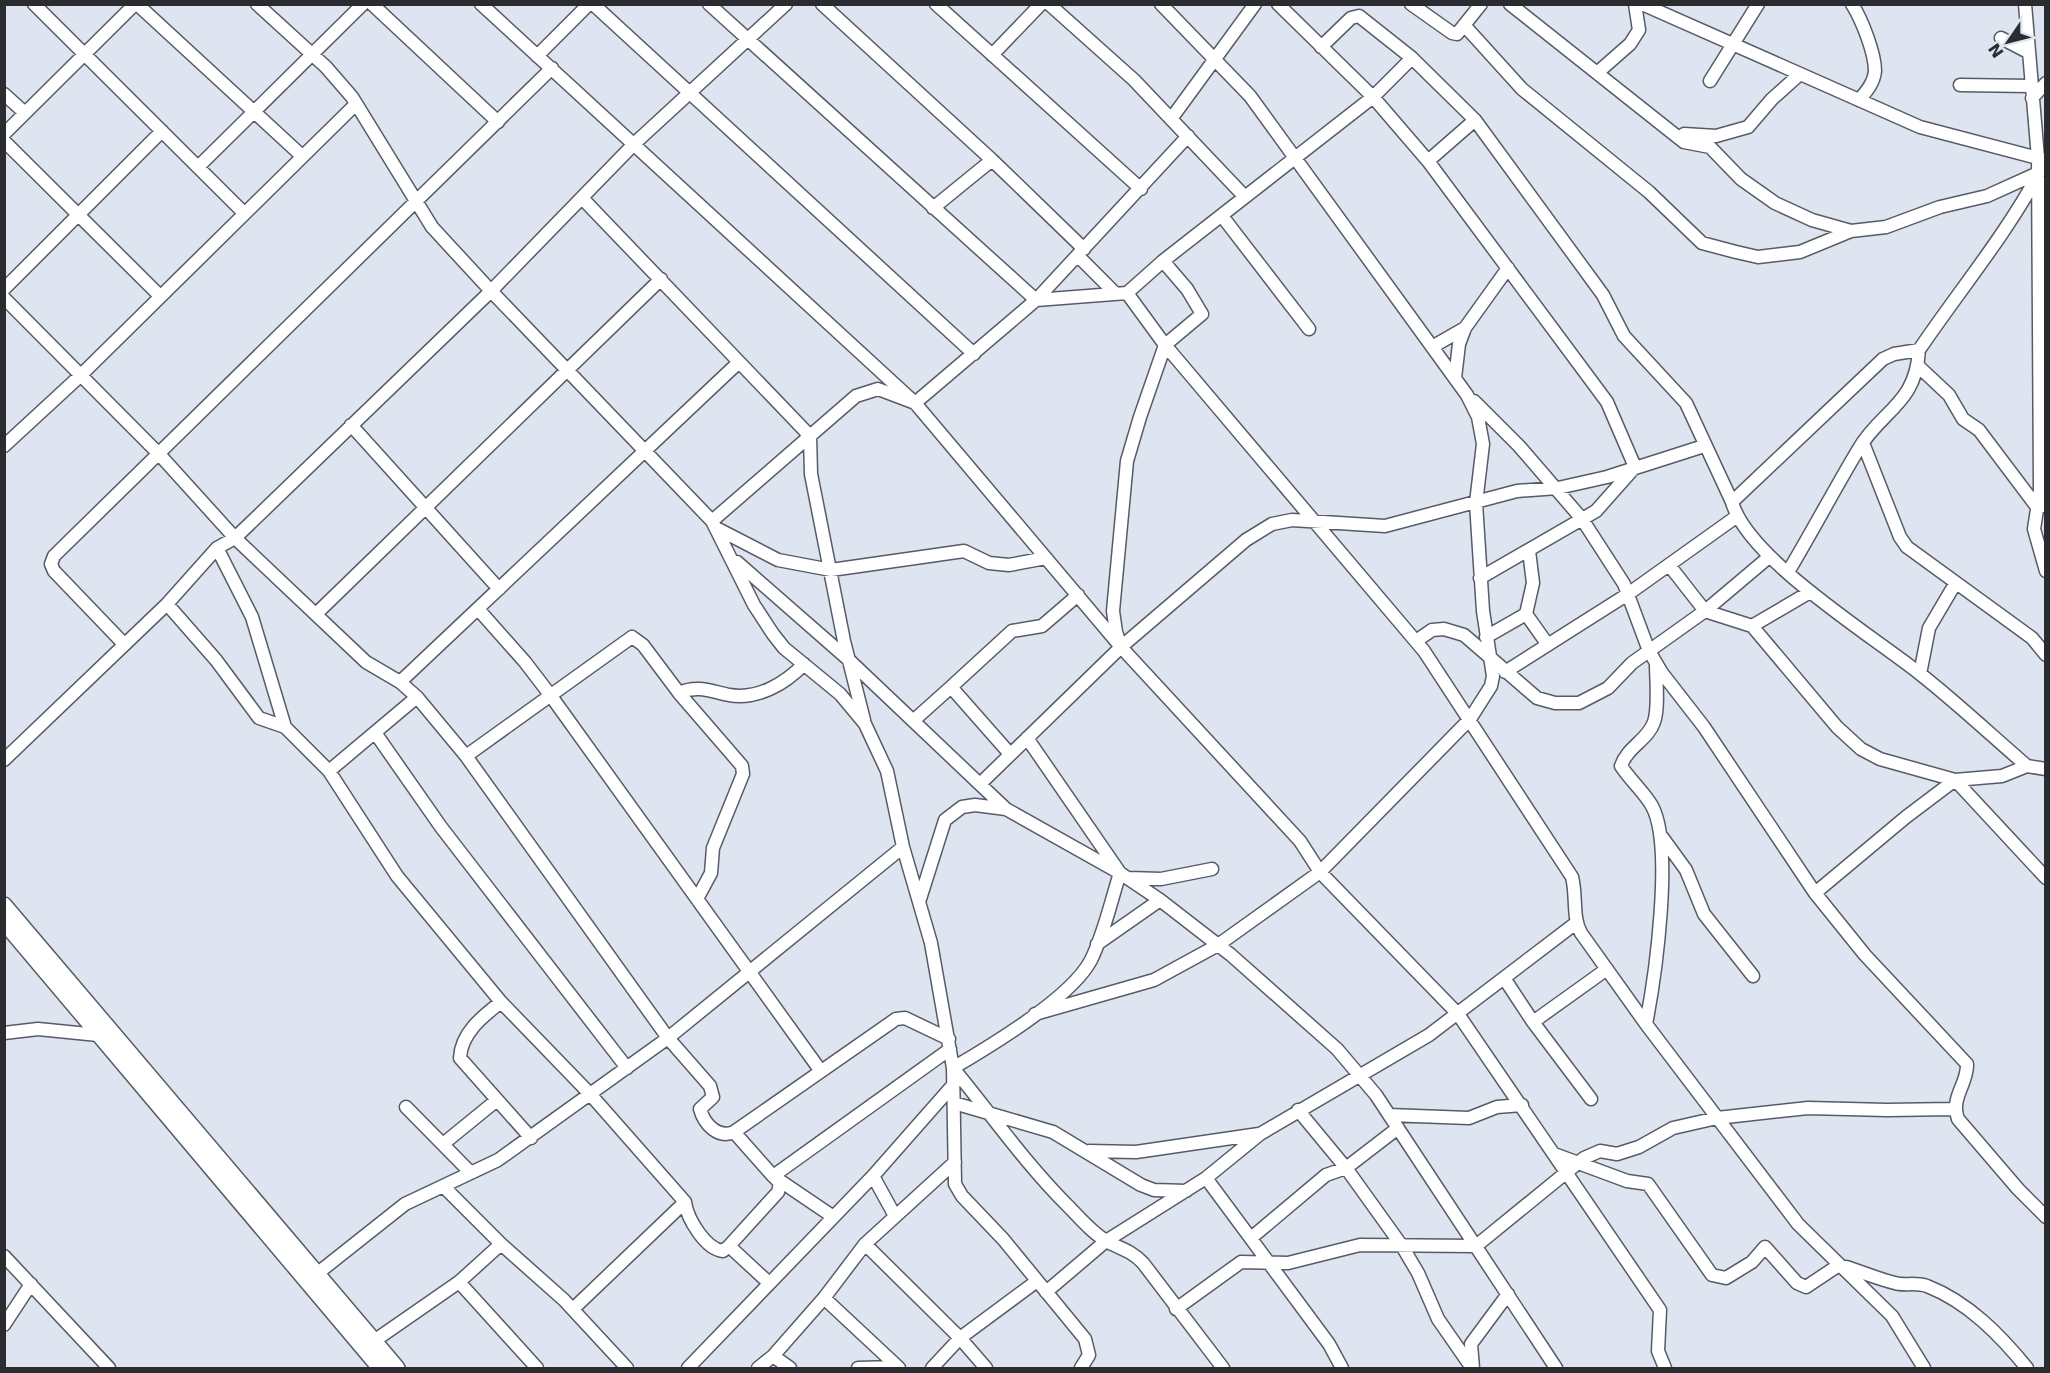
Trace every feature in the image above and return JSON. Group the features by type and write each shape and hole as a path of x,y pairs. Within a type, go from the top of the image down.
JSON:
{"main road":[{"path":"4,905 397,1368"},
{"path":"4,922 380,1368"}],"street":[{"path":"34,4 244,213"},
{"path":"4,134 136,4 302,156"},
{"path":"257,4 312,54 356,104 432,227 490,291 714,524 778,560 831,570 964,551 989,563 1009,565 1046,558"},
{"path":"198,167 363,4"},
{"path":"372,4 498,122"},
{"path":"481,4 915,404 1122,646 1287,826 1320,872 1458,1014 1660,1310 1658,1351 1665,1368"},
{"path":"537,56 591,4 974,354"},
{"path":"709,4 1036,300 1122,293 1373,98 1412,58"},
{"path":"4,760 167,603 217,548 235,538 490,291 634,144 786,4"},
{"path":"822,4 992,160 1122,293 1416,641 1470,719 1572,878 1575,891 1576,923 1607,969 1798,1224 1892,1316 1924,1368"},
{"path":"936,4 1141,189"},
{"path":"992,55 1041,4"},
{"path":"1049,4 1134,80 1245,196"},
{"path":"1035,1014 1154,980 1218,945 1320,872 1470,719 1491,686 1491,658 1486,637 1480,579 1476,503 1483,444 1478,417 1455,378 1250,96 1161,4"},
{"path":"1171,118 1255,4"},
{"path":"1278,4 1373,98 1428,161 1607,402 1635,467"},
{"path":"1412,4 1452,33 1457,34 1481,4"},
{"path":"1510,4 1684,142 1710,147 1741,179 1775,203 1812,220 1851,231"},
{"path":"1597,73 1630,44 1639,30 1635,4"},
{"path":"1642,4 1940,134 2041,163"},
{"path":"1710,81 1758,4"},
{"path":"1852,4 1861,18 1875,72 1869,88 1859,100"},
{"path":"2025,4 2032,92 2041,163 2043,492 2034,529 2046,571"},
{"path":"1321,46 1351,18 1359,15 1412,58 1475,120 1603,295 1624,336 1686,403 1732,502 1736,517 1769,557 1810,592 1920,674 2027,766"},
{"path":"1464,24 1522,89 1620,166 1673,213 1702,243 1758,257 1800,252 1851,231 1886,227 1940,207 1969,202 2041,163"},
{"path":"2001,38 2028,52"},
{"path":"124,644 54,572 51,564 54,556 552,68"},
{"path":"1671,132 1716,136 1749,127 1772,99 1800,74"},
{"path":"1960,85 2032,92 2046,83"},
{"path":"4,94 25,114"},
{"path":"6,442 81,375 356,104"},
{"path":"1428,161 1475,120"},
{"path":"4,289 80,216 162,131"},
{"path":"915,404 1036,300 1188,136"},
{"path":"4,141 160,296"},
{"path":"933,208 992,160"},
{"path":"1788,572 1863,443 1912,387 1918,366 1919,350 1980,267 2025,200 2041,163"},
{"path":"582,198 810,436 811,474 849,660 865,724 886,771 903,847 920,899 949,1044 954,1084 955,1184 962,1196 1003,1239 1085,1339 1089,1355 1082,1368"},
{"path":"1222,216 1309,329"},
{"path":"1122,646 1116,632 1113,611 1128,461 1165,345 1202,314 1187,289 1163,261"},
{"path":"1455,378 1459,344 1465,328 1508,268"},
{"path":"316,614 661,279"},
{"path":"4,298 159,454 235,538 366,662 400,682 417,697 466,756 668,1038 714,1092 713,1097 700,1109 702,1116 717,1133 726,1136 734,1132 896,1019 905,1018 949,1044"},
{"path":"1432,347 1465,328"},
{"path":"1732,502 1883,359 1894,354 1919,350"},
{"path":"400,682 740,362"},
{"path":"1918,366 1949,395 1963,419 1979,430 2041,506"},
{"path":"714,524 856,396 878,389 915,404"},
{"path":"1467,395 1558,488 1582,519 1628,594 1656,664 1704,727 1815,893 1865,955 1967,1064 1967,1072 1957,1092 1954,1109 1958,1119 2046,1217"},
{"path":"351,425 500,589"},
{"path":"1863,443 1903,542 1914,554 2032,638 2046,654"},
{"path":"980,784 1122,646 1246,540 1272,524 1292,520 1385,526 1531,488 1558,488 1607,477 1704,446"},
{"path":"1480,579 1596,511 1635,467"},
{"path":"1505,672 1628,594 1736,517"},
{"path":"714,524 754,605 772,634 840,694 865,724"},
{"path":"217,548 252,617 285,727"},
{"path":"1486,637 1526,614 1533,583 1529,551"},
{"path":"730,556 849,660 1006,809 1124,875 1160,900 1218,945 1337,1049 1398,1128 1556,1368"},
{"path":"1416,641 1432,630 1444,629 1464,635 1538,698 1556,704 1580,703 1608,688 1632,663 1705,611 1769,557"},
{"path":"1669,565 1705,611 1752,626 1837,727 1861,749 1880,759 1955,780 2002,776 2027,766 2046,769"},
{"path":"1920,674 1929,628 1955,584"},
{"path":"1752,626 1810,592"},
{"path":"913,721 1012,631 1042,626 1078,595"},
{"path":"167,603 216,660 259,718 285,727 329,771 397,876 501,1002 590,1095 685,1202 686,1215 711,1246 723,1251 778,1192 780,1183 734,1132"},
{"path":"478,609 525,662 551,696 820,1070"},
{"path":"1526,614 1548,645"},
{"path":"466,756 551,696 620,643 632,637 643,645 679,693 742,766 744,774 712,848 711,873 697,899"},
{"path":"679,693 703,688 743,696 759,693 790,678 804,664"},
{"path":"1646,1024 1655,969 1663,865 1661,836 1652,807 1621,766 1624,755 1647,734 1654,722 1656,664"},
{"path":"951,687 1010,754"},
{"path":"329,771 376,734 417,697"},
{"path":"376,734 441,827 627,1068"},
{"path":"1027,738 1124,875 1161,879 1212,869"},
{"path":"1955,780 2046,878"},
{"path":"1815,893 1906,816 1955,780"},
{"path":"920,899 945,820 962,807 975,805 1006,809"},
{"path":"1661,836 1686,870 1704,914 1753,976"},
{"path":"318,1273 405,1204 498,1160 531,1138 668,1038 903,847"},
{"path":"953,1068 1001,1040 1075,980 1090,962 1124,875"},
{"path":"1097,944 1160,900"},
{"path":"1046,1292 1106,1241 1206,1178 1260,1134 1358,1074 1429,1035 1576,923"},
{"path":"1533,1022 1607,969"},
{"path":"1504,978 1533,1022 1591,1099"},
{"path":"501,1002 481,1018 461,1049 460,1058 531,1138"},
{"path":"4,1033 38,1029 98,1035"},
{"path":"773,1176 949,1044"},
{"path":"953,1068 1010,1142 1067,1204 1106,1241 1133,1252 1223,1368"},
{"path":"688,1368 873,1176 954,1084"},
{"path":"443,1144 496,1100"},
{"path":"954,1103 1053,1132 1141,1185 1154,1190 1186,1191"},
{"path":"1389,1115 1469,1118 1497,1107 1522,1105"},
{"path":"406,1107 471,1173"},
{"path":"1176,1309 1241,1262 1288,1263 1360,1245 1476,1246 1578,1162 1600,1151 1617,1154 1673,1128 1717,1118 1808,1108 1954,1109"},
{"path":"1298,1110 1346,1168 1402,1246 1419,1273 1438,1319 1472,1368"},
{"path":"1251,1238 1326,1175 1346,1168 1398,1128"},
{"path":"1088,1151 1136,1152 1196,1146 1260,1134"},
{"path":"1554,1154 1627,1181 1648,1184 1659,1196 1712,1275 1726,1278 1752,1262 1765,1247 1797,1283 1806,1287 1839,1265"},
{"path":"758,1368 773,1356 824,1298 865,1244 955,1162"},
{"path":"773,1176 832,1216"},
{"path":"873,1176 895,1216"},
{"path":"1206,1178 1329,1344 1342,1368"},
{"path":"443,1186 501,1244 573,1309 627,1368"},
{"path":"573,1309 685,1202"},
{"path":"374,1341 459,1282 501,1244"},
{"path":"865,1244 960,1338 986,1368"},
{"path":"729,1246 769,1283"},
{"path":"4,1256 109,1368"},
{"path":"1839,1265 1898,1284 1913,1282 1927,1286 1961,1305 1999,1334 2026,1368"},
{"path":"932,1368 960,1338 1037,1281"},
{"path":"459,1282 537,1368"},
{"path":"4,1325 31,1284"},
{"path":"1472,1368 1472,1344 1476,1335 1508,1294"},
{"path":"824,1298 898,1368"},
{"path":"773,1356 790,1368"},
{"path":"858,1368 898,1368"}]}
